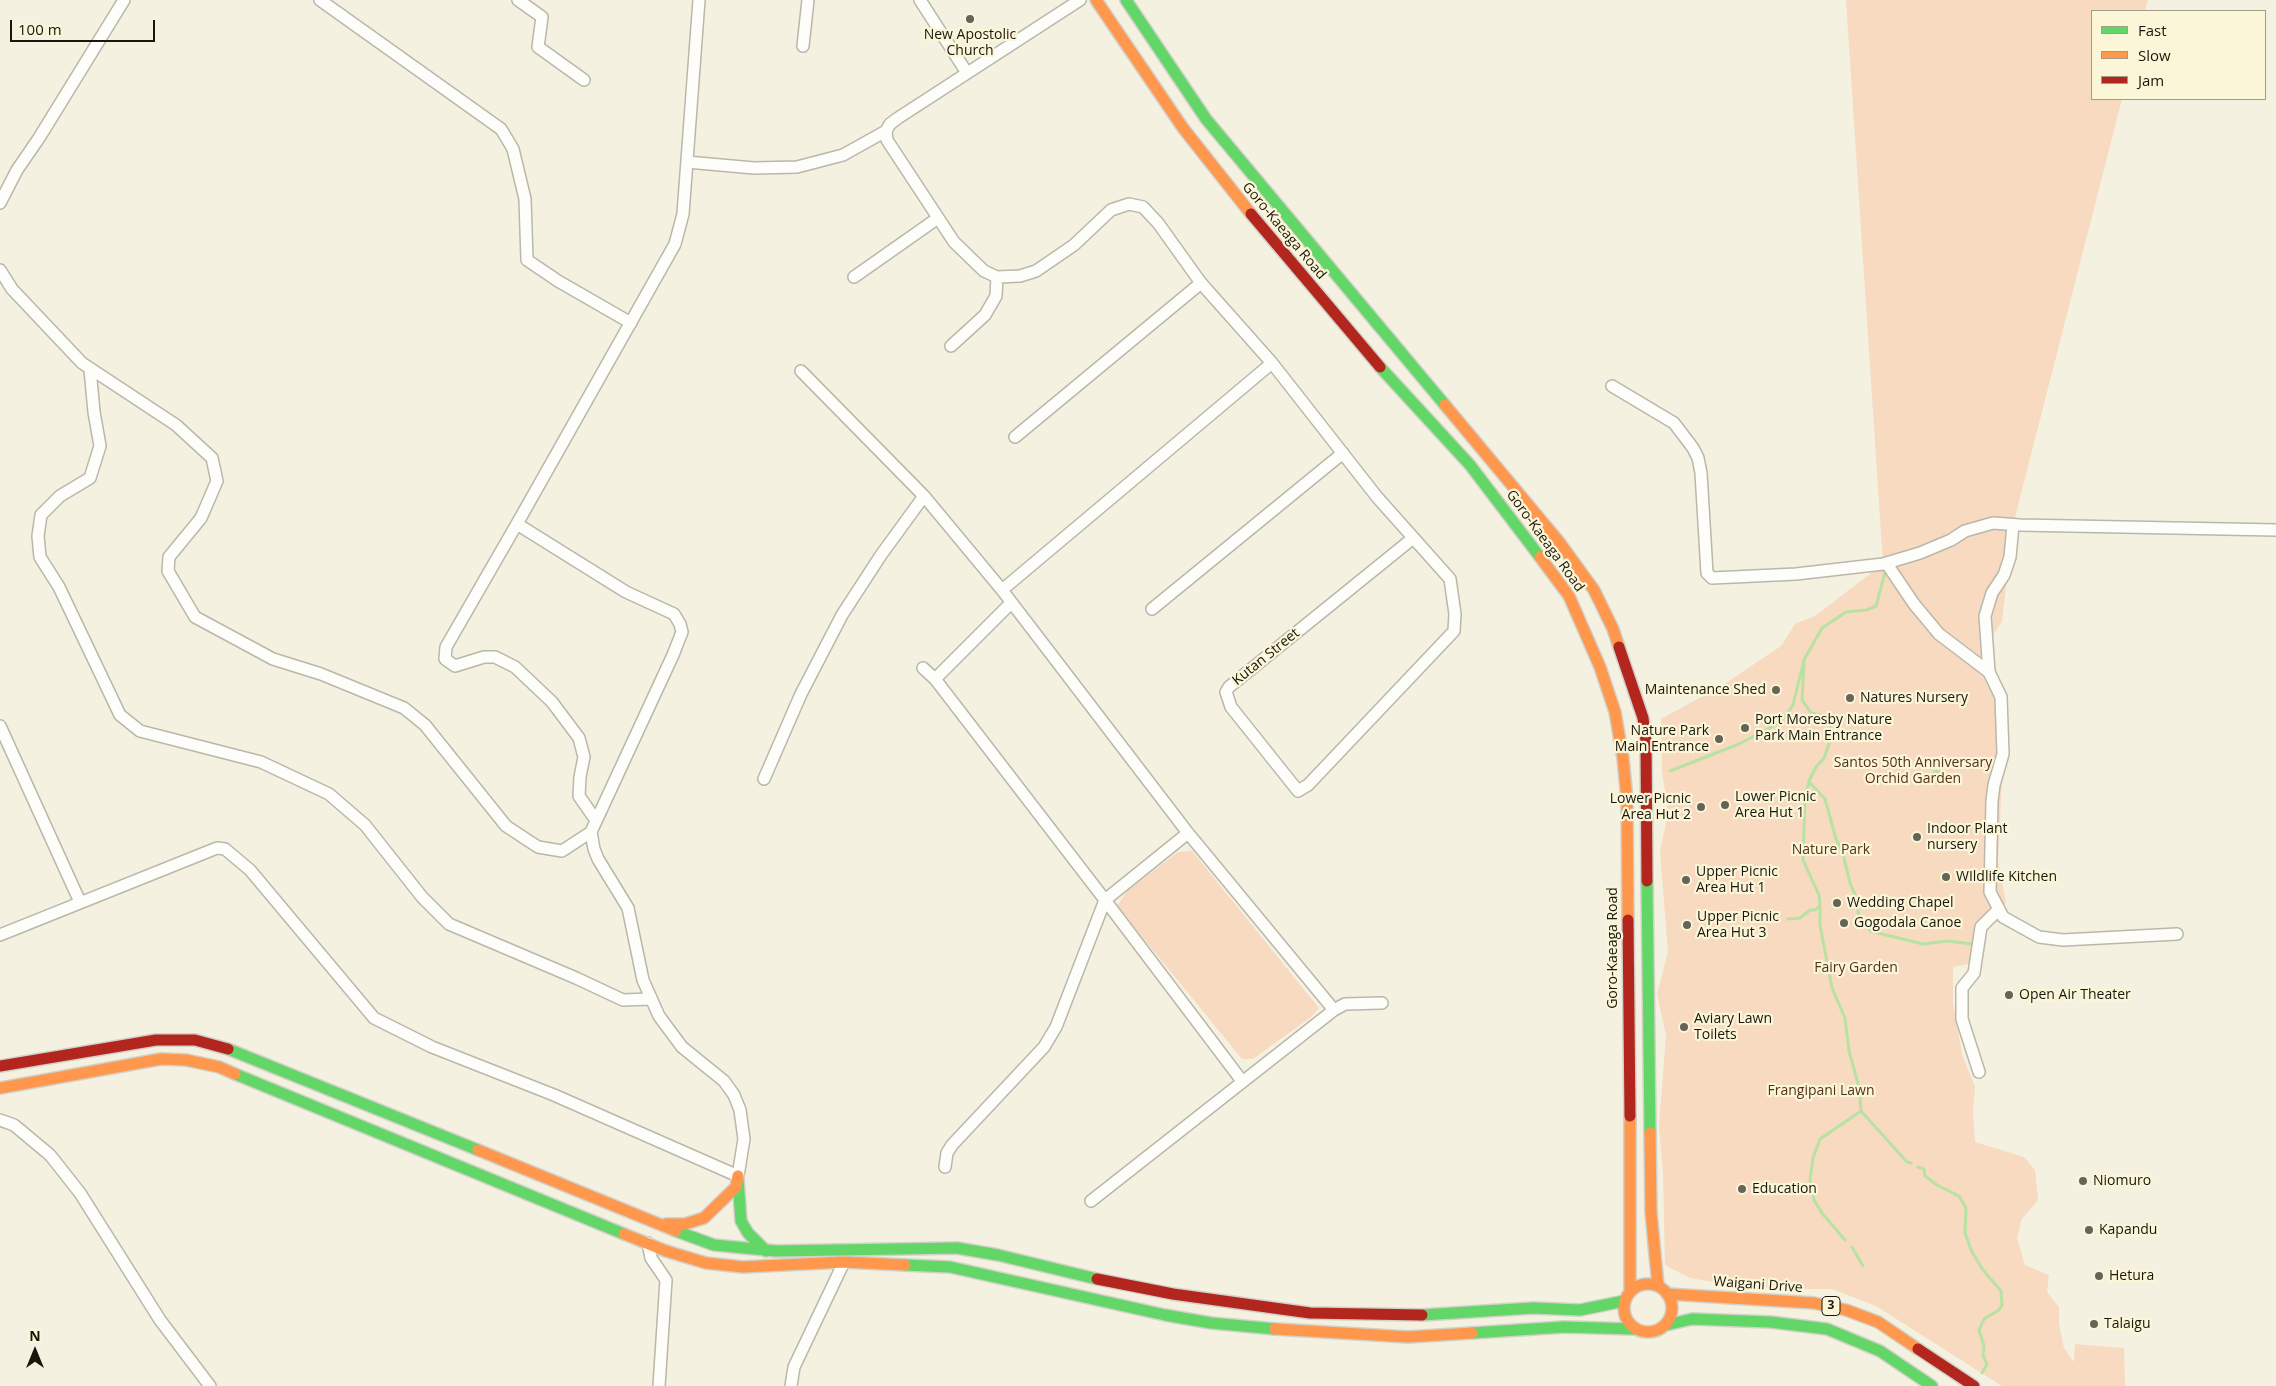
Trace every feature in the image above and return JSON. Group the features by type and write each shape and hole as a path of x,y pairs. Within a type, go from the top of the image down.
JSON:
{"main road":[{"name":"Goro-Kaeaga Road","path":"1096,0 1183,128 1225,183 1355,339 1470,466 1570,596 1600,667 1615,712 1623,758 1627,800 1631,1238 1627,1296"},
{"name":"Goro-Kaeaga Road","path":"1126,0 1206,119 1560,543 1594,590 1613,629 1627,665 1643,718 1646,741 1651,1212 1658,1286"},
{"path":"0,1066 156,1040 196,1040 206,1042 240,1053 658,1224 714,1245 745,1250 957,1248 998,1255 1084,1277 1181,1296 1310,1314 1413,1316 1534,1308 1580,1310 1627,1296 1643,1284 1658,1286 1668,1294 1672,1310 1666,1325 1654,1332 1640,1332 1634,1329 1564,1327 1408,1337 1302,1332 1211,1323 1165,1315 964,1269 844,1262 742,1267 706,1264 648,1243 219,1067 186,1060 161,1060 0,1088"},
{"path":"738,1176 741,1221 748,1234 766,1251"},
{"path":"658,1224 685,1224 704,1218 736,1187 738,1176"},
{"name":"Waigani Drive","path":"1668,1294 1806,1303 1846,1310 1878,1322 1974,1386"},
{"path":"1627,1296 1624,1316 1634,1329"},
{"name":"3","path":"1666,1325 1692,1319 1770,1322 1827,1329 1880,1351 1932,1386"}],"street":[{"path":"0,203 17,170 39,138 124,0"},
{"path":"320,0 501,129 513,148 525,199 527,260 558,281 631,322"},
{"path":"518,0 542,17 538,47 584,80"},
{"path":"595,819 579,796 584,757 579,738 552,702 516,667 495,657 484,657 455,666 445,659 446,647 675,244 683,214 699,0"},
{"path":"803,46 808,0"},
{"path":"920,0 967,73"},
{"path":"687,162 754,168 797,167 843,155 886,131 898,118 1080,0"},
{"path":"886,131 887,140 938,218 963,252 984,271 997,277 1020,276 1036,271 1074,245 1111,210 1119,206 1133,204 1143,206 1201,283 1272,363 1342,453 1412,538"},
{"path":"854,277 938,218"},
{"path":"0,270 12,289 82,363 176,425 212,458 217,481 200,518 169,557 168,571 195,617 273,659 321,674 404,708 425,725 506,826 538,847 562,851 591,832"},
{"path":"951,346 985,315 996,296 997,277"},
{"path":"1015,437 1201,283"},
{"path":"1002,590 1272,363"},
{"path":"90,369 94,412 100,446 90,478 60,496 41,515 38,536 40,557 59,587 120,715 140,731 262,762 329,794 365,825 422,896 449,924 624,1000 650,999"},
{"path":"801,371 924,496 1002,590 1188,833 1334,1010"},
{"path":"1612,386 1674,424 1698,458 1707,573 1709,577 1726,578 1796,574 1887,564 1952,540 1965,531 1993,523 2013,525 2276,530"},
{"path":"1152,609 1342,453"},
{"path":"764,779 801,694 842,615 881,555 924,496"},
{"path":"0,935 217,848 225,849 250,870 374,1018 432,1047 554,1095 738,1176 744,1139 744,1124 734,1095 724,1081 682,1047 671,1034 650,999 640,971 628,908 598,858 594,849 591,832 595,819 673,655 682,632 680,624 674,614 626,592 517,524"},
{"path":"2013,525 2010,558 2004,575 1992,593 1985,616 1989,672 2001,697 2003,754 1994,785 1990,892 2003,917 2038,937 2063,940 2178,934"},
{"name":"Kutan Street","path":"1412,538 1450,579 1455,614 1454,632 1308,785 1298,791 1231,707 1226,692 1229,687 1412,538"},
{"path":"1887,564 1914,604 1939,634 1989,672"},
{"path":"935,679 1011,603"},
{"path":"923,668 935,679 1242,1081"},
{"path":"0,726 4,747 80,902"},
{"path":"945,1167 947,1153 952,1145 1044,1047 1052,1034 1105,900 1188,833"},
{"path":"1979,1072 1962,1019 1962,988 1974,973 1981,927 1999,909"},
{"path":"1092,1201 1334,1010 1345,1004 1382,1003"},
{"path":"0,1120 14,1125 56,1162 80,1193 160,1320 210,1386"},
{"path":"648,1243 651,1258 666,1280 659,1386"},
{"path":"791,1386 794,1367 844,1262"}],"green space":[{"name":"Nature Park","path":"1846,0 2148,0 2145,10 2091,10 2091,100 2122,100 2013,525 2002,621 1977,662 1995,671 2008,695 2008,733 2002,780 1998,861 2006,903 1978,931 1976,962 1953,967 1953,1003 1962,1054 1975,1087 1973,1111 1975,1142 2024,1157 2035,1170 2038,1200 2022,1219 2017,1238 2025,1265 2049,1275 2047,1292 2059,1307 2059,1324 2064,1348 2074,1362 2075,1344 2124,1348 2125,1386 2002,1386 1876,1306 1832,1289 1781,1289 1723,1284 1690,1278 1665,1265 1663,1173 1659,1126 1666,1035 1657,994 1668,952 1660,851 1668,814 1662,771 1661,719 1723,685 1781,646 1795,624 1815,616 1883,564"},
{"path":"1192,851 1319,1008 1311,1017 1253,1059 1242,1059 1117,906 1128,890 1178,852"}],"shaded area":[{"path":"1934,770 1940,770 1944,777 1940,784 1934,784 1930,780 1930,774"}],"waterway":[{"path":"1670,771 1739,744 1781,722 1793,705 1804,660 1822,628 1846,612 1866,610 1876,606 1886,569"},
{"path":"1788,919 1800,918 1810,910 1815,910 1820,906 1819,895 1803,860 1805,797 1809,781 1816,767 1824,758 1829,744 1830,724 1821,715 1811,713 1802,700 1804,663"},
{"path":"1809,782 1825,799 1836,839 1842,850 1850,883 1857,899 1858,913 1870,931 1923,944 1948,941 1971,944"},
{"path":"1820,907 1820,925 1832,988 1845,1018 1849,1051 1859,1087 1861,1111 1907,1162 1911,1163"},
{"path":"1845,1240 1822,1213 1814,1200 1810,1180 1813,1158 1820,1139 1861,1111"},
{"path":"1918,1167 1924,1169 1925,1176 1937,1185 1959,1196 1966,1208 1965,1233 1972,1252 1983,1270 2001,1291 2002,1305 1999,1310 1984,1319 1979,1330 1984,1346 1983,1355 1987,1364 1982,1373"},
{"path":"1852,1247 1863,1266"}],"traffic: fast":[{"path":"1126,0 1206,119 1445,405"},
{"path":"1380,367 1470,465 1540,557"},
{"path":"1647,881 1650,1133"},
{"path":"228,1049 478,1150"},
{"path":"235,1074 624,1234"},
{"path":"738,1179 741,1221 748,1233 766,1251"},
{"path":"676,1231 714,1245 776,1251 957,1248 998,1255 1097,1279"},
{"path":"905,1265 950,1267 1165,1315 1211,1323 1275,1329"},
{"path":"1422,1315 1533,1308 1580,1310 1624,1301"},
{"path":"1666,1325 1692,1319 1770,1322 1827,1329 1880,1351 1932,1386"},
{"path":"1472,1333 1564,1327 1634,1329"}],"traffic: slow":[{"path":"1096,0 1183,128 1251,214"},
{"path":"1445,405 1560,543 1594,590 1613,629 1619,647"},
{"path":"1540,557 1569,596 1600,667 1615,712 1623,758 1627,800 1628,920"},
{"path":"0,1088 161,1059 186,1060 219,1067 235,1074"},
{"path":"1630,1116 1630,1291"},
{"path":"1650,1133 1651,1212 1658,1286"},
{"path":"478,1150 676,1231"},
{"path":"666,1224 685,1224 704,1218 736,1187 738,1176"},
{"path":"624,1234 666,1251 706,1263 743,1267 844,1262 905,1265"},
{"path":"1643,1284 1653,1284 1662,1288 1668,1294 1671,1299 1672,1308 1671,1317 1662,1328 1653,1332 1643,1332 1634,1328 1628,1322 1624,1313 1624,1303 1628,1294 1634,1288 1643,1284"},
{"path":"1667,1294 1814,1303 1846,1310 1878,1322 1918,1349"},
{"path":"1275,1329 1408,1337 1472,1333"}],"traffic: jam":[{"path":"1251,214 1380,367"},
{"path":"1619,647 1643,718 1646,741 1647,881"},
{"path":"1628,920 1630,1116"},
{"path":"0,1066 156,1040 195,1040 228,1049"},
{"path":"1097,1279 1173,1294 1310,1313 1422,1315"},
{"path":"1918,1349 1974,1386"}],"place":[{"name":"New Apostolic Church","path":"970,19"},
{"name":"Maintenance Shed","path":"1776,690"},
{"name":"Natures Nursery","path":"1850,698"},
{"name":"Port Moresby Nature Park Main Entrance","path":"1745,728"},
{"name":"Nature Park Main Entrance","path":"1719,739"},
{"name":"Lower Picnic Area Hut 1","path":"1725,805"},
{"name":"Lower Picnic Area Hut 2","path":"1701,807"},
{"name":"Indoor Plant nursery","path":"1917,837"},
{"name":"WIldlife Kitchen","path":"1946,877"},
{"name":"Upper Picnic Area Hut 1","path":"1686,880"},
{"name":"Wedding Chapel","path":"1837,903"},
{"name":"Gogodala Canoe","path":"1844,923"},
{"name":"Upper Picnic Area Hut 3","path":"1687,925"},
{"name":"Open Air Theater","path":"2009,995"},
{"name":"Aviary Lawn Toilets","path":"1684,1027"},
{"name":"Niomuro","path":"2083,1181"},
{"name":"Education","path":"1742,1189"},
{"name":"Kapandu","path":"2089,1230"},
{"name":"Hetura","path":"2099,1276"},
{"name":"Talaigu","path":"2094,1324"}],"park label":[{"name":"Santos 50th Anniversary Orchid Garden","path":"1913,772"},
{"name":"Fairy Garden","path":"1856,968"},
{"name":"Frangipani Lawn","path":"1821,1091"}]}
